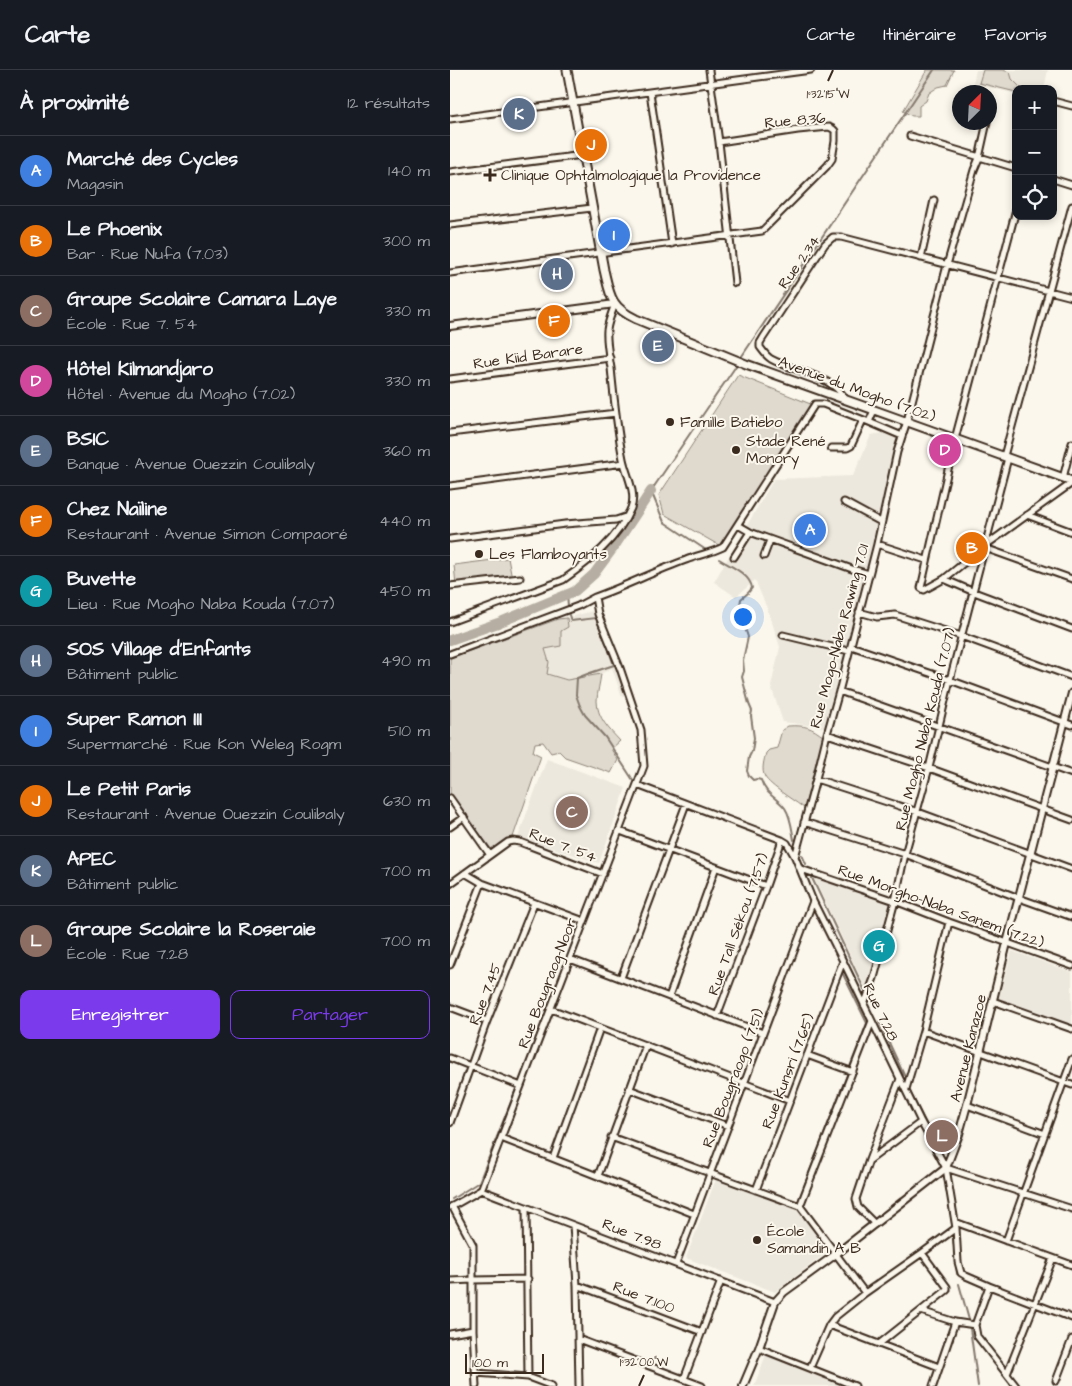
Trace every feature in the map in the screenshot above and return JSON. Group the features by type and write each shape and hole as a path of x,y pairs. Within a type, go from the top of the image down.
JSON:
{"main road":[{"path":"567,70 600,252 609,294 615,304"},
{"name":"Avenue du Mogho (7.02)","path":"615,304 636,319 746,364 955,438 1072,482"}],"street":[{"path":"709,70 735,283"},
{"path":"450,119 811,70"},
{"path":"650,92 672,244"},
{"path":"1057,102 1072,106"},
{"name":"Rue 8.36","path":"719,142 829,127 835,132 832,159 827,166 762,231 730,236"},
{"name":"Rue Mogo-Naba Rawing 7.01","path":"795,857 840,691 877,544 895,461 985,130"},
{"path":"910,136 1012,167"},
{"path":"450,172 583,155"},
{"path":"1057,180 1072,185"},
{"path":"921,258 934,200"},
{"name":"Rue Mogho Naba Kouda (7.07)","path":"864,1005 874,978 905,854 918,812 961,636 986,547 1006,457 1072,206"},
{"path":"450,226 592,208"},
{"path":"1013,220 955,438 926,560 921,585 922,589 928,588 944,579 1072,482"},
{"path":"450,273 730,236"},
{"name":"Rue 2.34","path":"846,400 842,392 828,382 769,358 760,347 760,343 825,244 833,237 841,237 1072,297"},
{"path":"450,326 615,304 607,330 616,413 632,499 631,507 620,527 606,545 563,580 450,622"},
{"name":"Rue Kiid Barare","path":"450,379 610,358"},
{"path":"450,654 578,606 595,597 622,588 685,560 714,552 723,547 815,404 822,404 902,436"},
{"path":"869,422 874,410"},
{"path":"450,433 616,413"},
{"path":"831,448 847,448 851,446 863,420"},
{"path":"1063,478 1072,443"},
{"path":"450,486 624,463"},
{"path":"844,502 881,522"},
{"path":"450,539 566,524 616,520 626,516"},
{"path":"1027,516 1072,532"},
{"path":"738,525 770,540 869,574"},
{"path":"734,557 750,532"},
{"path":"764,556 770,540"},
{"path":"877,544 926,560"},
{"path":"986,547 1072,579"},
{"path":"450,586 520,578"},
{"path":"944,579 1072,629"},
{"name":"Rue Bougraog-Noor","path":"481,1190 644,766 641,730 620,668 598,614 595,597"},
{"path":"859,612 877,617 895,615 961,636 1072,677"},
{"path":"783,635 850,648 950,680 1072,725"},
{"path":"840,691 1072,774"},
{"name":"Avenue Kanazoe","path":"946,1168 959,1134 967,1105 1072,693"},
{"path":"827,734 929,768 1072,820"},
{"path":"816,779 918,812 1072,869"},
{"path":"637,785 782,840"},
{"path":"450,798 490,854 450,884"},
{"path":"621,978 686,804"},
{"path":"450,827 464,817"},
{"path":"804,822 905,854 1072,917"},
{"path":"620,831 766,886"},
{"name":"Rue 7.28","path":"782,840 787,844 795,857 813,901 921,1122 946,1168 961,1273 989,1286"},
{"name":"Rue Tall Sékou (7.57)","path":"717,1016 782,840"},
{"name":"Rue 7. 54","path":"490,854 508,842 520,842 603,874"},
{"path":"669,997 716,868"},
{"name":"Rue Morgho-Naba Sanem (7.22)","path":"801,869 895,900 1072,966"},
{"path":"465,873 482,883 584,921"},
{"path":"450,965 482,883"},
{"name":"Rue Bougraogo (7.51)","path":"676,1264 813,901"},
{"name":"Rue 7.45","path":"450,1123 452,1113 487,1021 534,903"},
{"path":"906,1090 950,922"},
{"path":"450,944 456,947"},
{"path":"570,959 763,1033"},
{"name":"Rue Kunsri (7.65)","path":"756,1190 843,961"},
{"path":"993,1001 1072,1029"},
{"path":"450,1008 487,1021"},
{"path":"551,1009 790,1101"},
{"path":"800,1206 872,1021"},
{"path":"553,1158 600,1028"},
{"path":"923,1030 1072,1085"},
{"path":"598,1176 646,1045"},
{"path":"807,1055 853,1072"},
{"path":"450,1058 521,1086"},
{"path":"1006,1241 1072,1059"},
{"path":"875,1224 858,1207 856,1201 869,1160 900,1079"},
{"path":"630,1089 728,1126"},
{"path":"967,1105 1045,1134"},
{"path":"869,1160 921,1122"},
{"path":"611,1137 800,1206 865,1293"},
{"path":"501,1138 694,1214"},
{"path":"743,1386 775,1302 784,1292 946,1168 1072,1209"},
{"path":"476,1386 473,1330 473,1245 451,1207 481,1190"},
{"name":"Rue 7.98","path":"481,1190 775,1302"},
{"path":"526,1207 528,1377"},
{"path":"573,1225 577,1285 579,1386"},
{"path":"810,1368 829,1325 840,1312 922,1253 955,1225 1072,1265"},
{"path":"880,1344 948,1288 922,1253"},
{"path":"1007,1374 1053,1258"},
{"path":"450,1281 528,1279"},
{"path":"684,1379 721,1281"},
{"name":"Rue 7.100","path":"577,1285 702,1332"},
{"path":"1016,1386 977,1336 975,1325 989,1286 1072,1318"},
{"path":"921,1311 955,1322 975,1325"},
{"path":"933,1386 955,1322"},
{"path":"829,1325 939,1367"},
{"path":"450,1334 473,1330"},
{"path":"578,1339 702,1386"},
{"path":"1056,1381 1072,1339"},
{"path":"759,1348 855,1386"},
{"path":"476,1373 528,1377 552,1386"}],"shaded area":[{"path":"927,70 954,70 947,85 938,87 929,93 926,101 919,106 919,116 912,116 903,111"},
{"path":"976,70 1048,70 1045,85 1012,85 1012,93 997,89 997,85 973,83"},
{"path":"983,70 1002,70 1010,72 1012,79 1018,85 1012,85 1012,91 997,87 997,85 979,83"},
{"name":"Stade René Monory","path":"738,375 813,405 722,547 664,514 659,495"},
{"path":"900,430 828,728 783,722 771,686 780,647 769,613 755,580 736,597 714,582 774,479 853,476 871,435"},
{"path":"508,558 512,579 456,585 454,565"},
{"path":"596,610 627,696 622,697 612,668 601,674 567,680 546,674 549,662 545,649 561,646 561,631 568,627 567,618"},
{"path":"567,618 568,627 561,631 561,646 545,649 549,662 547,674 567,680 601,674 597,698 599,713 620,741 611,749 618,760 611,773 565,757 559,751 551,753 543,742 535,743 533,752 541,756 513,837 492,850 450,793 450,658 558,619"},
{"path":"788,726 808,727 824,737 804,808 772,785 765,777 763,771 766,753 777,748 782,730"},
{"path":"547,759 626,788 599,863 518,837"},
{"path":"813,876 891,903 868,988 866,989"},
{"path":"1012,951 1072,972 1072,1027 998,1000"},
{"path":"716,1179 799,1210 830,1250 775,1292 686,1258"},
{"path":"766,1355 843,1386 754,1386"}],"waterway":[{"path":"740,359 934,70"},
{"path":"706,550 664,522 651,491 738,363"},
{"path":"450,640 498,623 575,591 594,574 651,491"},
{"path":"719,559 744,575 752,588 741,599 740,605 748,637 743,660 744,671 742,677 752,711 754,738 747,771 753,780 761,780 768,792 785,808 790,819 794,840"},
{"path":"567,594 568,606"},
{"path":"569,615 571,621 596,618 606,643"},
{"path":"609,651 614,665 577,678 576,695 585,715 605,737 633,780"},
{"path":"802,855 806,864"},
{"path":"812,878 864,989"},
{"path":"799,1199 867,1023 841,970"},
{"path":"879,1021 904,1075"},
{"path":"452,1199 479,1182 516,1089"},
{"path":"909,1090 942,1155"},
{"path":"950,1206 952,1224"},
{"path":"953,1237 955,1257"},
{"path":"956,1262 957,1274"},
{"path":"959,1284 969,1320"},
{"path":"970,1328 978,1386"}],"place":[{"name":"APEC","path":"519,114"},
{"name":"Le Petit Paris","path":"591,145"},
{"name":"Clinique Ophtalmologique la Providence","path":"490,175"},
{"name":"Super Ramon III","path":"614,235"},
{"name":"SOS Village d'Enfants","path":"557,274"},
{"name":"Chez Naïline","path":"554,321"},
{"name":"BSIC","path":"658,346"},
{"name":"Famille Batiebo","path":"670,422"},
{"name":"Stade René Monory","path":"736,450"},
{"name":"Hôtel Kilmandjaro","path":"945,450"},
{"name":"Marché des Cycles","path":"810,530"},
{"name":"Le Phoenix","path":"972,548"},
{"name":"Les Flamboyants","path":"479,554"},
{"name":"Groupe Scolaire Camara Laye","path":"572,812"},
{"name":"Buvette","path":"879,946"},
{"name":"Groupe Scolaire la Roseraie","path":"942,1136"},
{"name":"École Samandin A B","path":"757,1240"}]}
